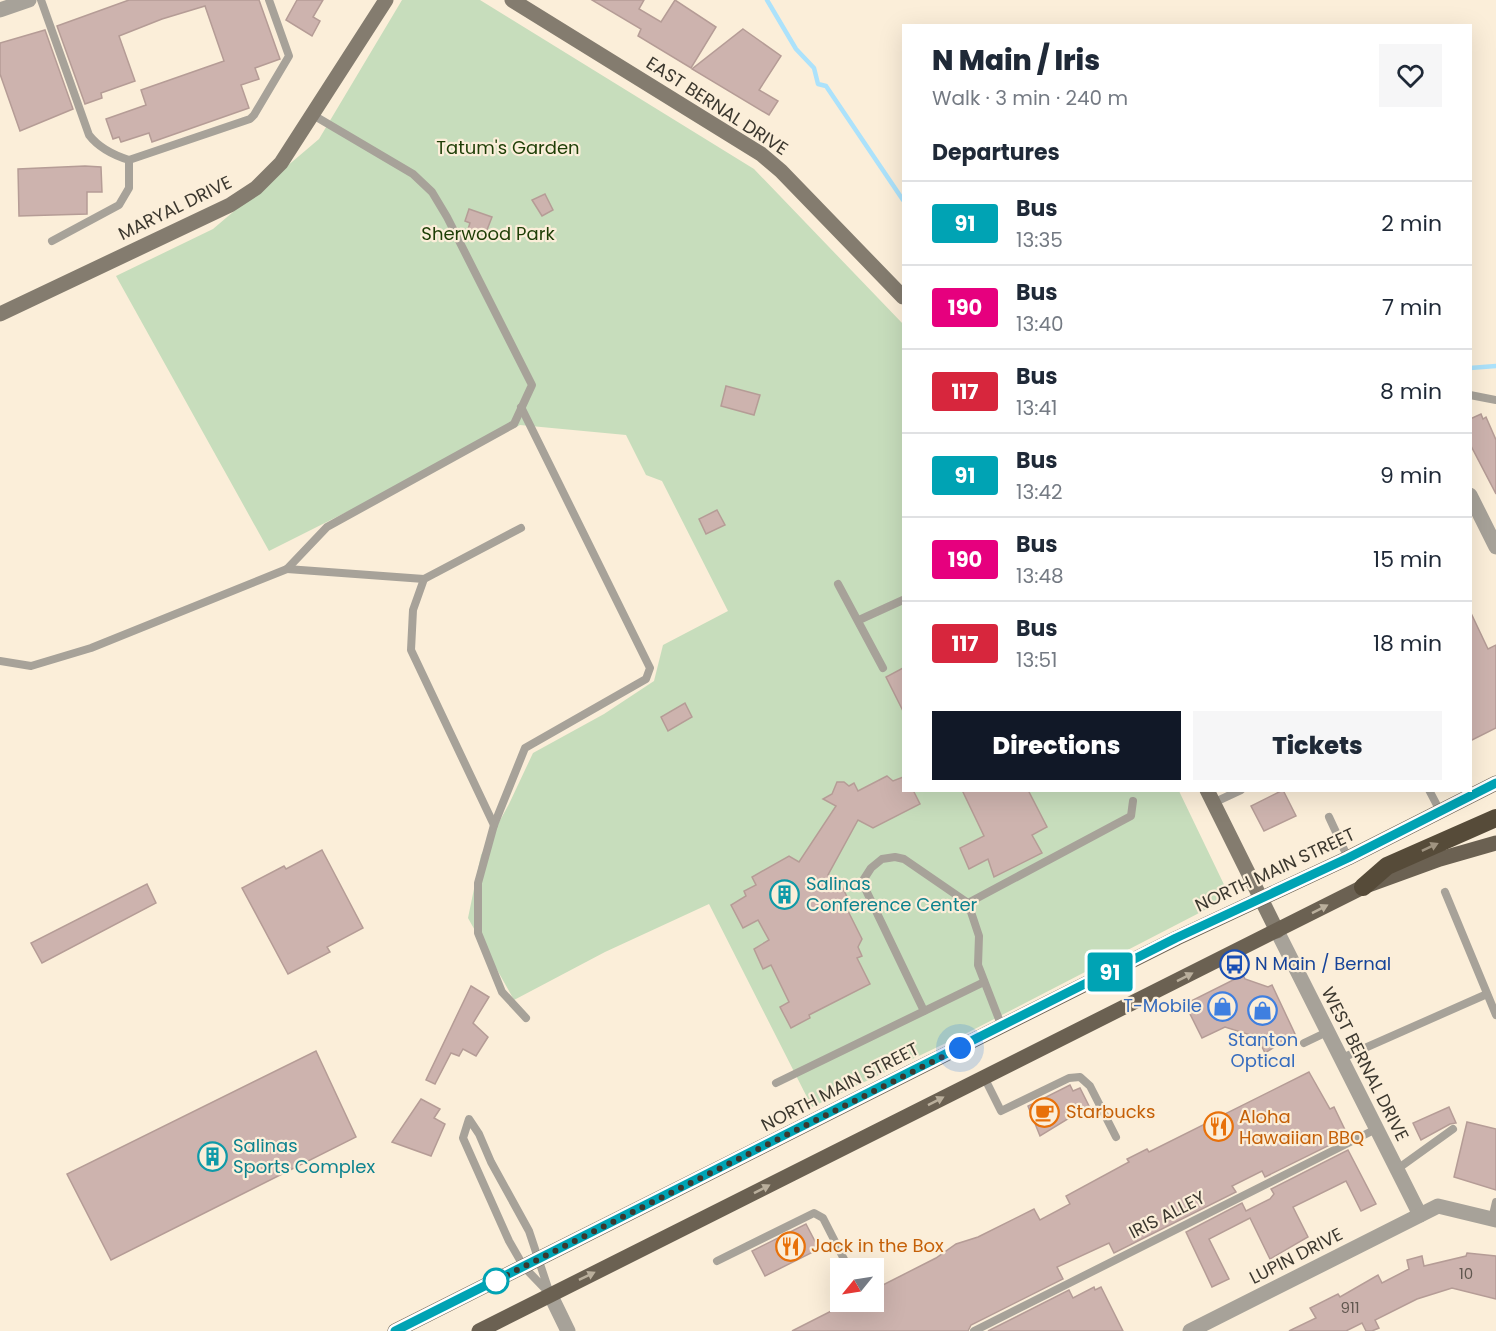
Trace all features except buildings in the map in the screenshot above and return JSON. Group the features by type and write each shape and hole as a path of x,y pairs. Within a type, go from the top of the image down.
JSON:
{"highway":[{"path":"1363,887 1387,866 1496,818"}],"main road":[{"name":"MARYAL DRIVE","path":"0,314 239,200 265,180 281,163 386,0"},
{"name":"EAST BERNAL DRIVE","path":"512,0 761,154 782,171 902,296"},
{"name":"NORTH MAIN STREET","path":"395,1331 1260,898 1348,858 1439,809 1496,783"},
{"path":"1210,797 1277,931"},
{"path":"479,1331 1363,887 1440,859 1496,843"}],"street":[{"path":"0,10 29,0"},
{"path":"1472,499 1496,547"},
{"name":"WEST BERNAL DRIVE","path":"1277,931 1420,1215"},
{"name":"LUPIN DRIVE","path":"1190,1331 1438,1206 1494,1219"},
{"path":"550,1294 568,1331"}],"lane":[{"path":"41,0 89,135 112,155 129,160 250,119 254,115 289,57 269,0"},
{"path":"0,661 32,666 91,648 287,568 327,527 514,424 532,385 436,198 413,174 313,115"},
{"path":"52,241 119,205 129,188 129,160"},
{"path":"1472,395 1496,400"},
{"path":"521,407 649,665 650,672 646,679 525,748 494,825 478,883 478,933 502,992 526,1018"},
{"path":"287,568 424,579 521,528"},
{"path":"424,579 413,610 411,650 494,825"},
{"path":"838,584 860,620 883,668"},
{"path":"860,620 902,600"},
{"path":"1210,797 1232,792"},
{"path":"1430,792 1439,809"},
{"path":"968,903 1131,816 1133,801"},
{"path":"1329,817 1348,858"},
{"path":"924,1011 862,882 871,868 882,859 895,857 904,859 968,903 979,936 978,965 1002,1027"},
{"path":"1445,892 1496,1015"},
{"path":"776,1083 984,982"},
{"path":"1340,1059 1487,994"},
{"path":"1304,1043 1327,1032"},
{"path":"984,1077 1001,1111 1069,1078 1080,1077 1090,1086 1116,1137"},
{"path":"469,1119 529,1231 550,1294 524,1267 478,1172 463,1137 469,1119"},
{"path":"1396,1170 1454,1129"},
{"name":"IRIS ALLEY","path":"974,1331 1376,1130"},
{"path":"478,1172 491,1162"},
{"path":"1494,1219 1496,1202"},
{"path":"717,1261 814,1213 823,1218 843,1258"}],"green space":[{"name":"Sherwood Park","path":"402,0 480,0 754,169 902,323 902,792 1179,792 1230,897 969,1032 812,1107 709,904 605,952 514,1000 468,918 481,855 533,753 604,714 654,681 663,645 728,611 662,481 646,475 626,435 520,425 269,551 116,276 213,229 319,139"}],"waterway":[{"path":"767,0 796,49 814,68 818,84 826,86 902,199"},
{"path":"1472,368 1496,366"}],"bus line":[{"name":"91","path":"395,1331 1176,938 1348,858 1439,809 1496,783"}],"place":[{"name":"Salinas Conference Center","path":"785,894"},
{"name":"N Main / Bernal","path":"1234,964"},
{"name":"T-Mobile","path":"1223,1006"},
{"name":"Stanton Optical","path":"1263,1011"},
{"name":"Starbucks","path":"1045,1112"},
{"name":"Aloha Hawaiian BBQ","path":"1218,1127"},
{"name":"Salinas Sports Complex","path":"212,1156"},
{"name":"Jack in the Box","path":"790,1246"}],"route":[{"path":"496,1281 487,1285 960,1048"}],"park label":[{"name":"Tatum's Garden","path":"508,148"}]}
